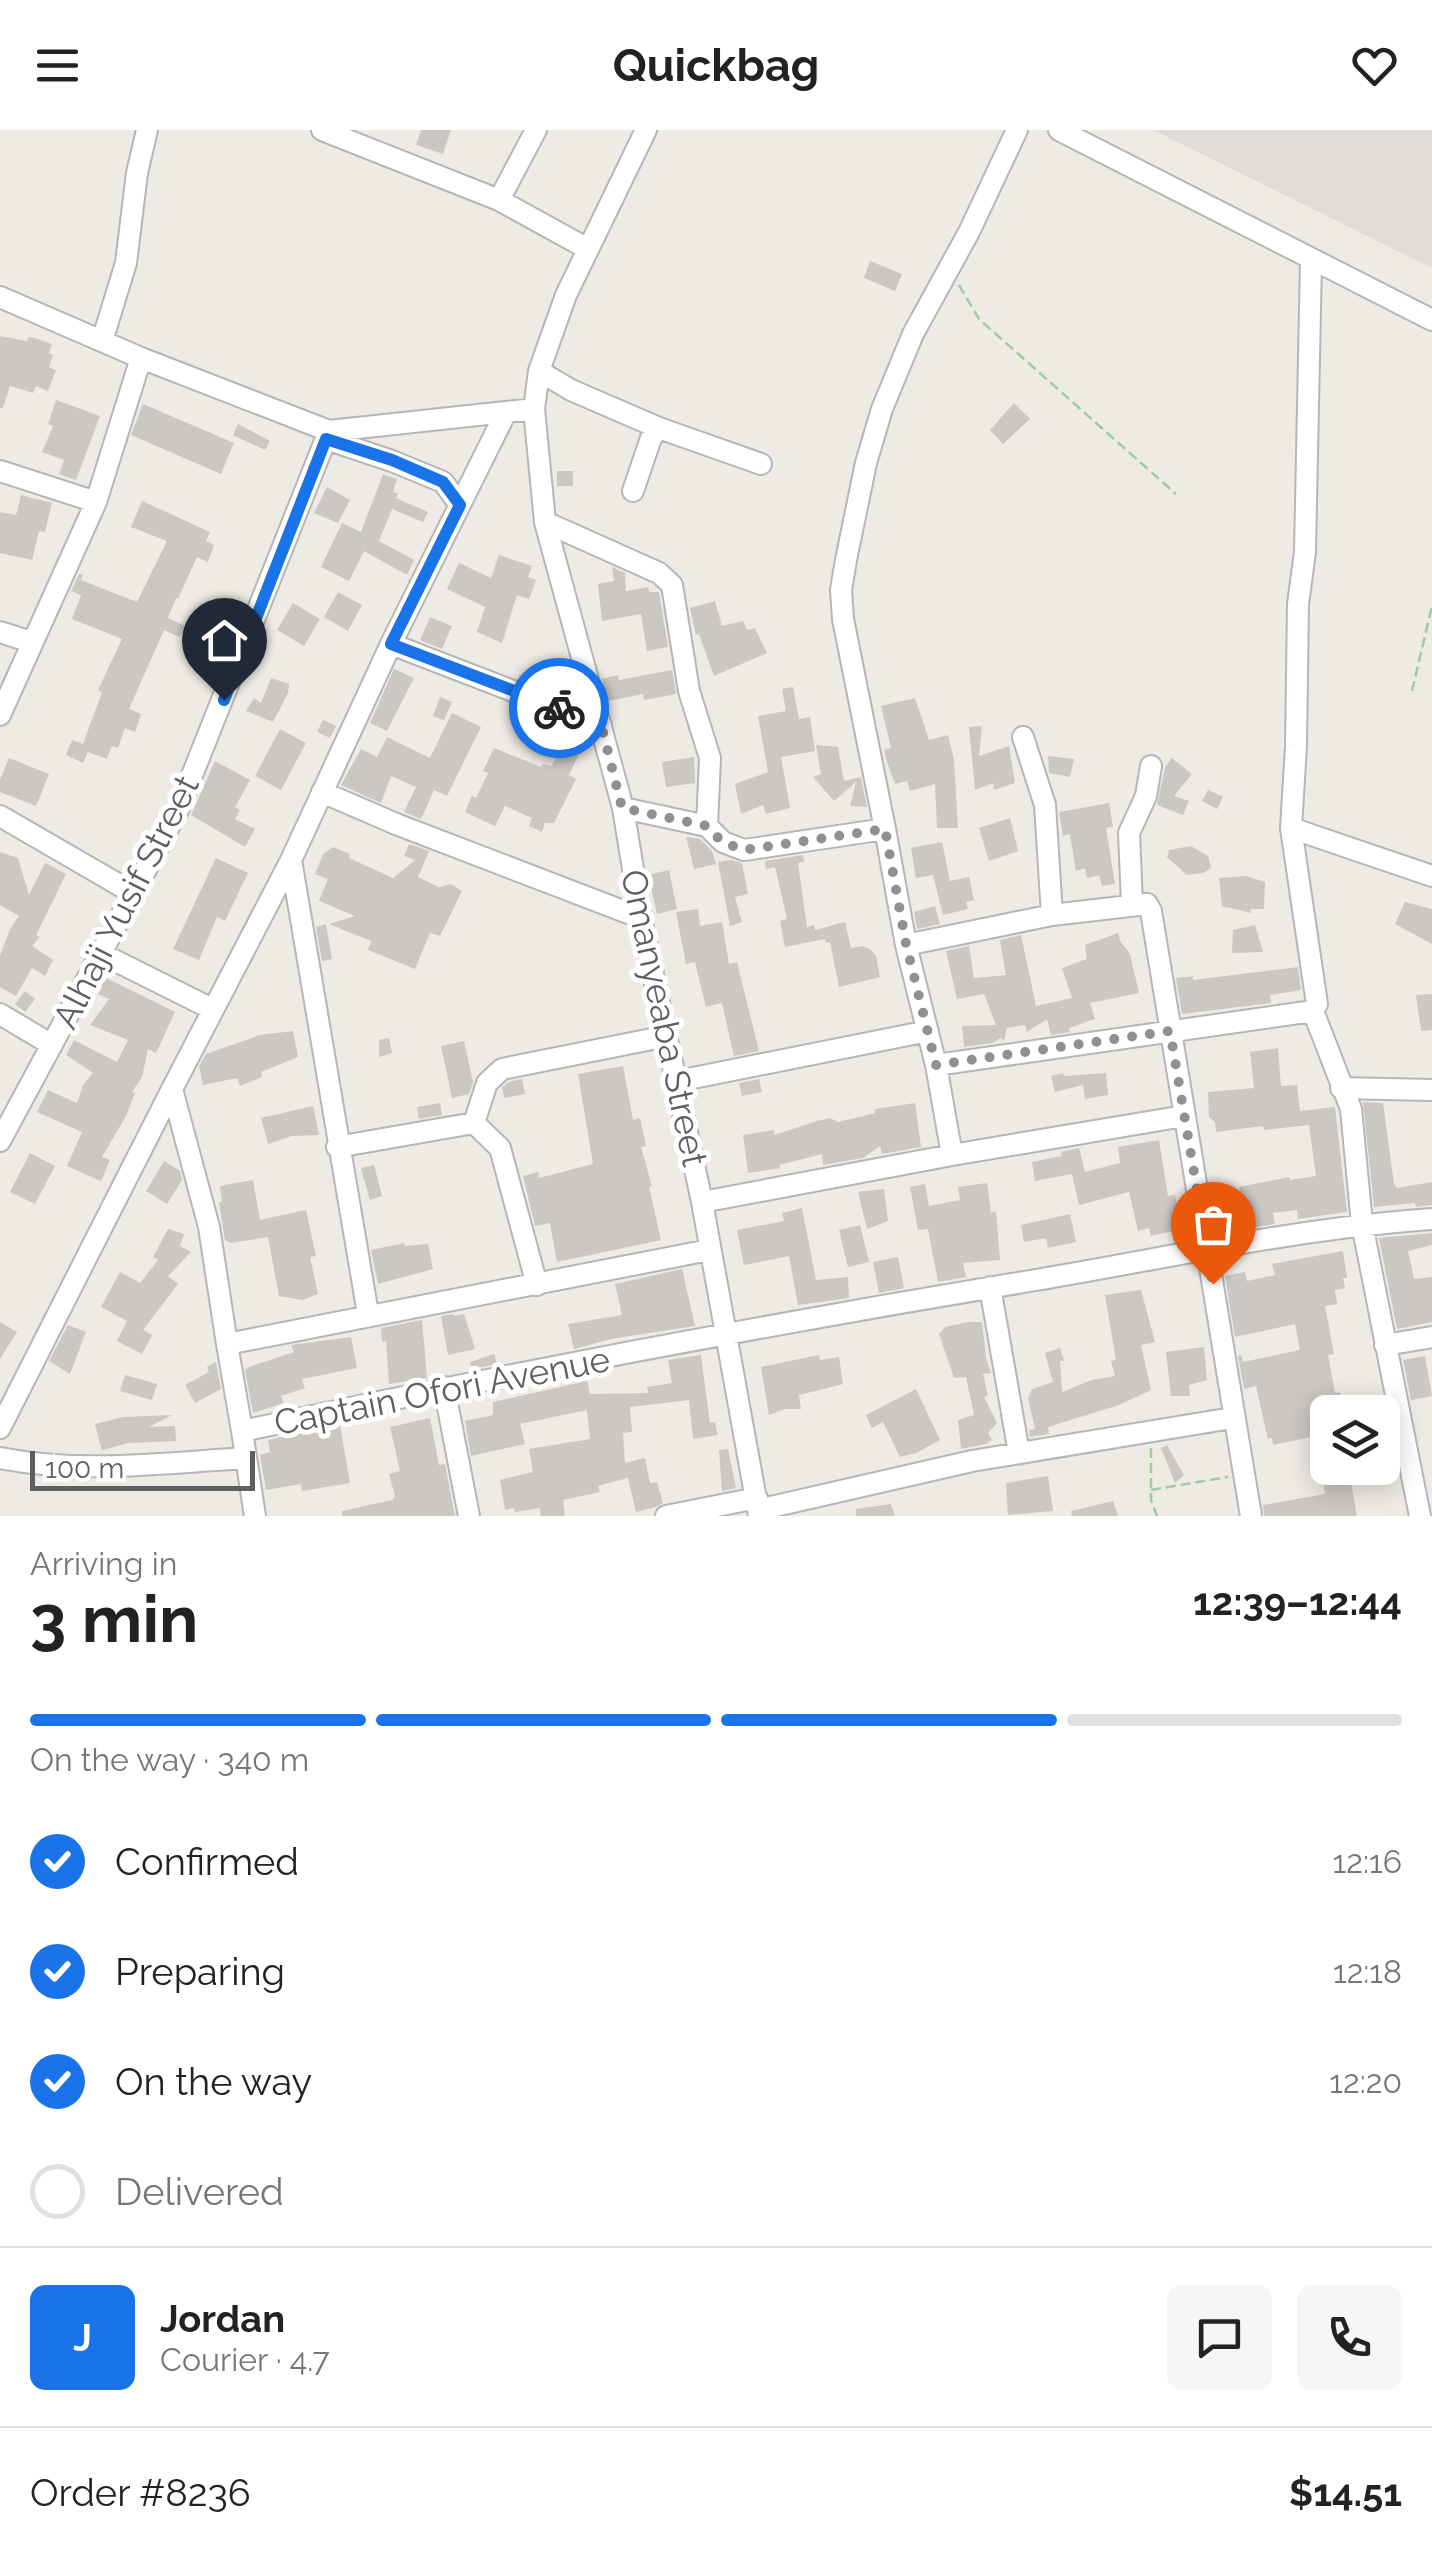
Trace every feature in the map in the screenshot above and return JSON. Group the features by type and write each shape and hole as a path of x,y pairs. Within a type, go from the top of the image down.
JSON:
{"street":[{"path":"102,340 126,263 137,173 147,130"},
{"path":"322,130 499,200 588,249"},
{"path":"499,200 536,130"},
{"name":"Omanyeaba Street","path":"646,130 566,295 539,371 534,409 545,522 622,808 702,1202 758,1508"},
{"path":"952,1155 936,1065 906,944 843,618 842,590 858,500 882,409 913,334 990,191 1016,130"},
{"path":"1059,130 1432,320"},
{"path":"1311,260 1306,532 1298,604 1291,828 1317,992 1313,1012 1351,1109 1362,1224 1420,1516"},
{"path":"0,297 443,482 460,505"},
{"path":"0,715 96,502 141,358"},
{"path":"539,371 572,390 659,428 761,464"},
{"path":"328,435 534,409"},
{"path":"0,1428 291,860 391,644 506,412"},
{"path":"633,491 651,438 659,428"},
{"name":"Alhaji Yusif Street","path":"0,1142 179,808 328,435"},
{"path":"0,471 96,502"},
{"path":"545,522 659,573 672,585 690,691 710,758 707,826"},
{"path":"0,632 31,642"},
{"path":"391,644 601,724"},
{"path":"1023,736 1045,805 1052,915"},
{"path":"1132,904 1129,833 1146,796 1151,766"},
{"path":"322,792 642,918"},
{"path":"622,808 707,826 722,842 744,850 885,829"},
{"path":"0,816 133,894"},
{"path":"1291,828 1432,876"},
{"path":"291,860 368,1314"},
{"path":"906,944 1052,915 1147,904 1250,1516"},
{"path":"100,953 212,1009"},
{"path":"936,1065 1313,1012"},
{"path":"0,1014 52,1045"},
{"path":"678,1081 928,1031"},
{"path":"474,1123 486,1082 502,1069 667,1036"},
{"path":"1342,1088 1432,1090"},
{"path":"172,1089 210,1227 242,1432"},
{"path":"702,1202 1184,1116"},
{"path":"338,1147 474,1123"},
{"path":"474,1123 500,1148 537,1285"},
{"name":"Captain Ofori Avenue","path":"254,1516 242,1432 444,1387 726,1335 1362,1224 1432,1219"},
{"path":"227,1344 710,1250"},
{"path":"990,1288 1018,1454"},
{"path":"1385,1345 1432,1337"},
{"path":"444,1387 469,1516"},
{"path":"666,1516 758,1508 972,1460 1232,1418"},
{"path":"0,1458 84,1468 246,1458"}],"path":[{"path":"948,268 979,320 1176,494"},
{"path":"1412,691 1432,606"},
{"path":"1148,1432 1156,1516"},
{"path":"1151,1490 1243,1474"}],"shaded area":[{"path":"1153,130 1432,130 1432,268"}],"building":[{"path":"421,130 451,130 443,154 416,145"},
{"path":"870,261 902,274 895,291 864,278"},
{"path":"0,336 27,341 28,337 35,338 52,344 49,367 56,370 48,391 36,386 33,393 10,386 0,408"},
{"path":"56,400 100,416 76,480 59,474 64,460 42,452 53,426 48,424"},
{"path":"1014,403 1030,419 1003,444 990,430"},
{"path":"143,404 234,443 221,474 131,435"},
{"path":"238,424 270,441 265,450 233,435"},
{"path":"557,471 573,471 573,486 557,486"},
{"path":"383,474 397,479 393,492 398,494 396,498 428,512 423,522 392,509 379,541 414,560 407,575 364,551 349,581 321,567 342,523 361,532"},
{"path":"327,487 350,500 338,523 314,513"},
{"path":"21,495 52,503 32,560 0,553 0,512 16,515"},
{"path":"142,501 210,532 206,541 214,545 208,562 197,557 168,618 185,626 179,637 164,630 129,709 141,714 135,732 125,728 118,748 112,746 107,759 88,752 83,763 66,755 72,740 83,744 102,692 98,690 122,639 72,619 81,595 71,591 79,574 83,575 81,580 137,602 167,541 131,527"},
{"path":"499,555 532,566 528,577 536,580 529,599 517,595 502,643 477,632 485,607 447,589 459,563 491,578"},
{"path":"612,567 625,573 626,591 648,587 649,592 659,592 668,647 647,651 641,614 602,621 598,584 614,581"},
{"path":"338,592 362,605 348,631 324,617"},
{"path":"715,601 722,626 743,621 747,630 755,628 767,653 714,676 699,634 696,635 690,608"},
{"path":"293,603 320,619 304,646 277,630"},
{"path":"430,617 452,626 442,649 420,640"},
{"path":"394,669 414,678 387,731 370,723"},
{"path":"672,670 676,694 644,700 643,694 608,701 602,679 618,675 619,680"},
{"path":"271,678 289,684 273,722 246,711 254,698 261,703"},
{"path":"793,687 799,719 810,717 815,751 781,757 790,808 766,814 763,805 741,814 735,784 768,772 758,716 786,711 782,689"},
{"path":"440,697 452,702 444,720 433,716"},
{"path":"915,698 929,740 948,735 954,760 958,828 937,828 935,784 910,791 907,781 895,784 887,762 884,750 891,748 881,706"},
{"path":"452,713 481,727 447,796 434,790 421,819 404,812 416,787 391,776 381,803 341,785 361,749 377,757 387,737 430,758"},
{"path":"323,720 336,726 330,738 317,732"},
{"path":"544,725 563,733 580,732 582,754 569,775 576,779 554,823 545,823 542,832 529,826 532,818 505,806 495,826 465,812 488,773 483,771 494,748 541,767 551,766 564,745 540,736"},
{"path":"982,726 979,756 1009,746 1015,783 994,790 993,783 975,790 969,727"},
{"path":"280,729 306,743 281,790 255,776"},
{"path":"816,745 838,747 844,781 861,777 867,807 850,806 856,782 834,801 813,777 821,774"},
{"path":"1048,756 1074,759 1070,777 1049,773"},
{"path":"694,757 695,783 666,787 662,762"},
{"path":"9,758 49,774 36,806 0,792 0,780"},
{"path":"1172,758 1192,774 1174,796 1189,801 1183,815 1157,805 1165,767"},
{"path":"215,761 250,780 235,807 240,810 235,819 255,829 245,847 191,815"},
{"path":"1208,790 1223,797 1217,809 1202,801"},
{"path":"1109,803 1113,827 1106,828 1115,884 1102,886 1099,875 1087,878 1085,868 1076,871 1070,834 1063,836 1059,812"},
{"path":"1010,818 1018,851 989,861 979,828"},
{"path":"686,837 700,839 712,851 716,864 694,869"},
{"path":"942,842 950,881 969,877 974,900 966,902 968,909 943,915 933,875 916,878 911,848"},
{"path":"409,844 429,851 418,877 439,887 451,884 462,891 440,936 430,933 415,969 368,950 371,941 329,924 355,916 319,901 328,879 315,874 323,854 333,847 393,878 415,860 404,856"},
{"path":"1191,846 1208,856 1211,868 1187,875 1167,857 1169,850"},
{"path":"0,852 18,858 29,895 45,863 66,874 36,935 40,937 32,946 53,960 45,976 32,968 16,996 0,987 0,956 19,916 0,905"},
{"path":"803,855 804,862 798,863 807,927 814,925 815,930 845,922 851,948 870,949 876,956 880,977 839,987 830,942 825,939 785,947 780,921 787,919 775,867 766,869 765,861"},
{"path":"216,858 248,873 225,921 217,917 199,960 173,949"},
{"path":"718,862 742,863 748,894 735,897 742,922 730,926"},
{"path":"669,870 677,909 657,914 648,875"},
{"path":"1246,876 1265,882 1264,909 1250,909 1251,913 1222,906 1219,878"},
{"path":"1405,902 1432,909 1432,944 1395,924"},
{"path":"935,906 940,924 917,929 914,912"},
{"path":"698,909 700,926 722,922 729,964 737,962 759,1051 734,1056 722,1003 706,1007 695,962 686,964 676,912"},
{"path":"326,924 332,959 322,961 316,927"},
{"path":"1255,925 1263,952 1232,953 1233,930"},
{"path":"1118,933 1130,954 1139,993 1090,1003 1095,1019 1069,1028 1070,1032 1051,1035 1047,1019 1027,1032 1025,1025 1007,1028 1004,1041 1001,1038 964,1047 962,1026 996,1025 984,994 957,999 946,951 969,946 974,978 1006,975 1000,940 1021,935 1036,1006 1072,998 1062,968 1087,959 1085,945"},
{"path":"1298,967 1301,990 1270,995 1271,1003 1182,1014 1176,978 1194,976 1192,980"},
{"path":"104,977 175,1012 156,1053 148,1049 142,1077 132,1092 135,1093 126,1116 102,1157 110,1160 101,1181 67,1166 82,1132 37,1112 48,1090 77,1103 83,1085 93,1073 66,1055 74,1040 117,1062 128,1040 90,1025 109,999 98,994"},
{"path":"25,991 35,999 25,1012 15,1004"},
{"path":"1432,994 1432,1030 1421,1031 1416,995"},
{"path":"293,1031 298,1057 261,1072 262,1077 240,1086 237,1078 203,1085 199,1066 206,1054 260,1035"},
{"path":"389,1038 392,1053 379,1057 379,1040"},
{"path":"464,1041 473,1082 469,1094 452,1098 441,1046"},
{"path":"1278,1048 1281,1086 1297,1085 1300,1111 1335,1107 1347,1212 1298,1219 1297,1210 1273,1213 1275,1224 1245,1229 1239,1187 1316,1176 1309,1125 1216,1132 1215,1122 1209,1117 1208,1092 1254,1088 1250,1052"},
{"path":"623,1066 633,1120 640,1118 646,1146 641,1147 661,1240 557,1262 550,1223 535,1226 523,1176 538,1172 539,1178 593,1164 578,1074"},
{"path":"1106,1073 1108,1095 1085,1099 1083,1085 1055,1092 1051,1076"},
{"path":"522,1079 525,1094 504,1098 502,1087"},
{"path":"759,1079 762,1092 742,1096 739,1083"},
{"path":"1363,1102 1383,1103 1394,1184 1397,1188 1432,1182 1432,1205 1374,1207"},
{"path":"440,1103 442,1115 419,1119 417,1107"},
{"path":"915,1103 921,1147 882,1154 880,1146 863,1158 823,1165 822,1154 779,1165 780,1168 748,1173 743,1135 774,1130 774,1135 830,1118 838,1122 875,1113 875,1109"},
{"path":"313,1106 319,1135 292,1136 268,1144 261,1118"},
{"path":"1159,1140 1168,1196 1175,1195 1182,1229 1151,1236 1149,1228 1138,1231 1129,1192 1079,1205 1072,1174 1035,1181 1032,1162 1062,1156 1061,1152 1079,1148 1085,1172 1120,1163 1118,1147"},
{"path":"30,1153 55,1166 35,1204 10,1192"},
{"path":"164,1161 180,1171 182,1180 167,1204 146,1191"},
{"path":"374,1165 382,1196 370,1200 361,1168"},
{"path":"253,1180 260,1220 306,1210 316,1256 310,1257 318,1294 302,1300 279,1296 268,1237 230,1243 225,1240 220,1186"},
{"path":"987,1183 991,1213 996,1211 1000,1260 963,1263 966,1277 938,1282 928,1229 918,1230 910,1187 925,1184 929,1206 960,1200 958,1187"},
{"path":"884,1189 888,1221 867,1229 858,1192"},
{"path":"802,1208 816,1280 848,1277 849,1298 798,1305 789,1256 744,1265 737,1230 784,1221 782,1213"},
{"path":"1070,1214 1076,1242 1048,1248 1046,1238 1024,1242 1021,1225"},
{"path":"860,1225 869,1262 848,1267 839,1230"},
{"path":"168,1229 184,1234 180,1246 191,1252 168,1276 178,1284 143,1330 152,1335 142,1354 117,1341 127,1321 101,1307 120,1272 140,1283 158,1260 153,1257"},
{"path":"1432,1233 1432,1245 1408,1251 1414,1279 1432,1277 1432,1322 1397,1329 1379,1238"},
{"path":"404,1243 428,1244 433,1269 378,1284 371,1250"},
{"path":"1343,1251 1347,1278 1343,1278 1345,1288 1335,1290 1337,1304 1325,1306 1334,1354 1328,1355 1335,1393 1341,1395 1310,1395 1310,1437 1273,1445 1272,1438 1268,1439 1256,1386 1244,1389 1238,1356 1243,1362 1300,1350 1295,1324 1235,1337 1225,1276 1245,1272 1247,1281 1275,1275 1272,1264"},
{"path":"898,1257 904,1288 879,1293 873,1262"},
{"path":"682,1269 695,1326 574,1349 568,1324 622,1315 615,1284"},
{"path":"1141,1290 1155,1342 1141,1345 1151,1390 1119,1405 1048,1427 1049,1434 1030,1437 1029,1430 1035,1429 1028,1398 1032,1389 1053,1382 1045,1353 1060,1348 1064,1361 1060,1361 1062,1392 1115,1376 1105,1295"},
{"path":"464,1314 475,1349 448,1355 441,1316"},
{"path":"422,1320 427,1378 389,1384 386,1341 382,1342 381,1328"},
{"path":"0,1322 17,1332 0,1359"},
{"path":"982,1322 991,1373 983,1374 988,1396 984,1397 997,1423 988,1433 992,1440 961,1449 958,1420 974,1415 966,1377 954,1378 939,1334 945,1327"},
{"path":"68,1325 86,1332 70,1374 49,1361"},
{"path":"351,1337 357,1368 302,1379 305,1388 281,1396 284,1403 253,1413 245,1370 294,1352 291,1345"},
{"path":"1204,1347 1207,1380 1189,1385 1190,1396 1171,1396 1166,1352"},
{"path":"494,1354 497,1364 472,1369 470,1362"},
{"path":"701,1355 710,1423 715,1422 718,1435 693,1439 689,1400 630,1407 632,1432 623,1433 625,1463 645,1458 650,1483 657,1482 663,1503 656,1507 636,1512 628,1478 598,1486 600,1492 563,1500 565,1516 541,1516 540,1508 505,1510 500,1480 533,1472 529,1449 590,1439 587,1410 520,1424 525,1444 471,1456 465,1421 493,1415 493,1402 587,1381 590,1394 648,1393 647,1387 672,1383 668,1360"},
{"path":"819,1355 820,1360 839,1357 843,1384 799,1395 801,1409 769,1415 761,1367"},
{"path":"1425,1356 1432,1396 1411,1400 1403,1360"},
{"path":"216,1362 221,1389 195,1403 185,1385 209,1372 207,1367"},
{"path":"125,1375 157,1384 152,1400 120,1391"},
{"path":"916,1389 940,1440 900,1457 883,1422 872,1428 866,1415"},
{"path":"172,1415 149,1427 175,1426 176,1441 129,1443 102,1450 95,1424 123,1417"},
{"path":"430,1418 439,1465 445,1464 455,1516 342,1516 342,1511 392,1500 395,1496 389,1474 400,1471 390,1427"},
{"path":"340,1425 350,1483 302,1491 301,1484 266,1490 260,1455 270,1452 268,1440"},
{"path":"1167,1445 1184,1475 1175,1483 1161,1448"},
{"path":"728,1449 736,1488 722,1491 719,1450"},
{"path":"1048,1476 1053,1511 1008,1515 1006,1483"},
{"path":"1323,1485 1351,1485 1357,1516 1264,1516 1263,1505 1325,1494"},
{"path":"1113,1501 1118,1516 1072,1516 1071,1511"},
{"path":"891,1504 895,1516 856,1516 856,1509"}],"way so far":[{"path":"559,708 601,724 622,808 707,826 722,842 744,850 885,829 906,944 936,1065 1170,1031 1213,1284"}],"route":[{"path":"224,700 326,439 392,460 443,482 460,505 391,644 559,708"}]}
